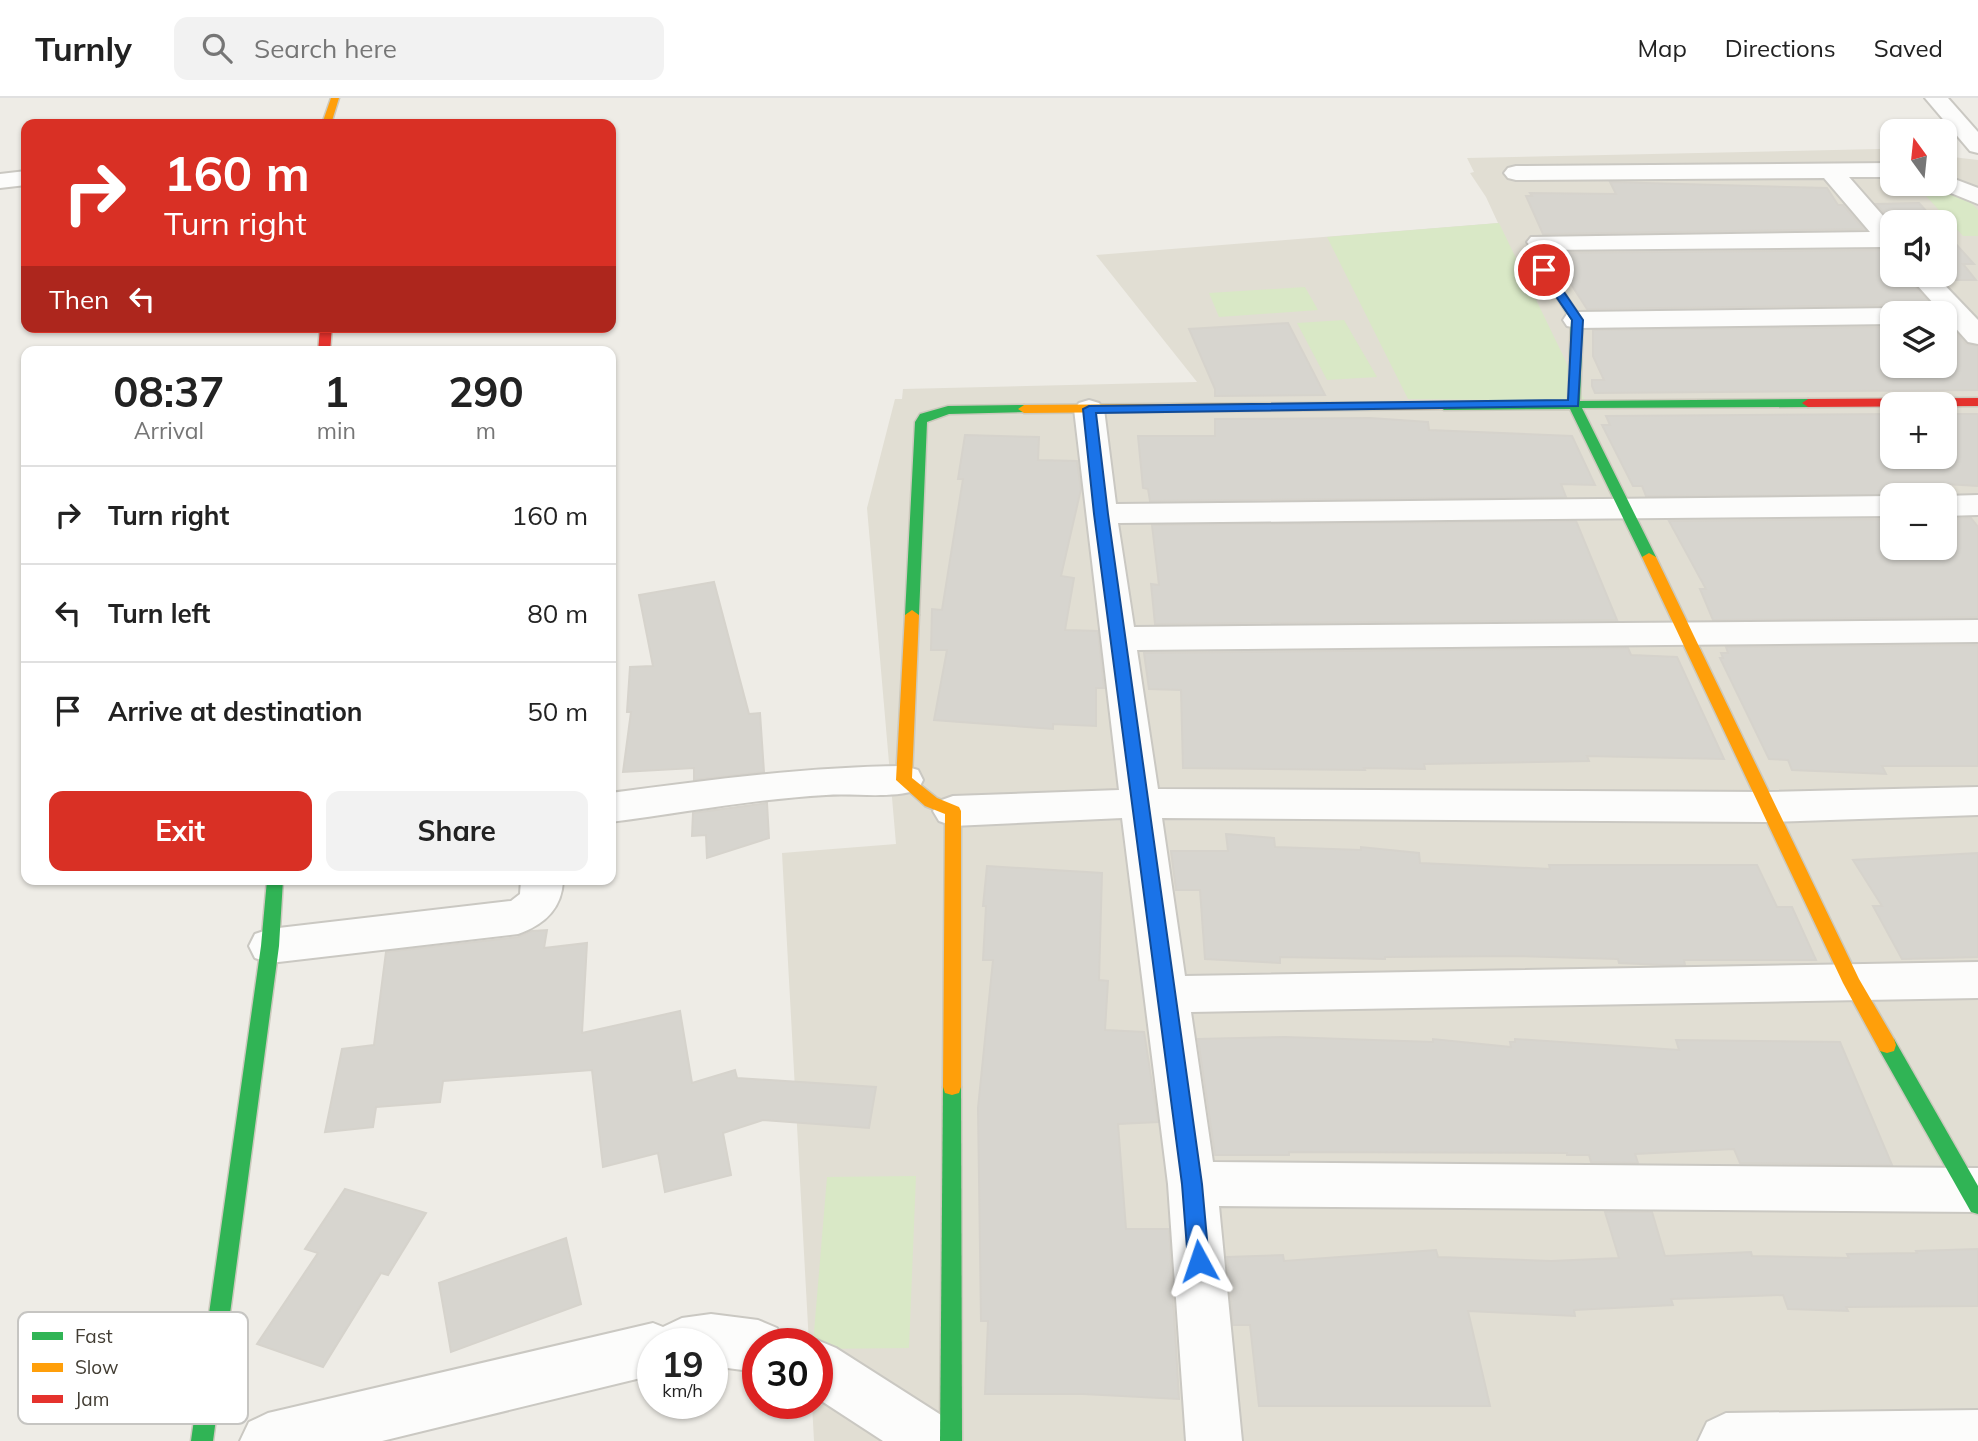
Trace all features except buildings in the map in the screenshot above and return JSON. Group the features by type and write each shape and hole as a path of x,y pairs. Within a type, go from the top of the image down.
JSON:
{"street":[{"path":"324,119 335,98"},
{"path":"1936,98 1975,143"},
{"path":"1830,170 1880,228"},
{"path":"1516,173 1880,170"},
{"path":"0,181 21,179"},
{"path":"1957,188 1978,197"},
{"path":"1540,242 1880,240"},
{"path":"1544,270 1577,320 1574,404 1687,634 1852,983 1976,1195"},
{"path":"1577,320 1880,316"},
{"path":"1957,320 1978,336"},
{"path":"904,780 921,422 930,413 948,410 1978,402"},
{"path":"1089,409 1192,1184 1214,1441"},
{"path":"1957,506 1978,505"},
{"path":"1101,514 1880,506"},
{"path":"1118,639 1978,631"},
{"path":"616,807 813,782 904,780 931,803 953,811 1142,803 1767,807 1978,801"},
{"path":"951,1441 953,811"},
{"path":"220,1312 270,946 275,885"},
{"path":"270,946 518,918 533,910 542,894 542,885"},
{"path":"1167,994 1978,980"},
{"path":"1192,1184 1976,1195"},
{"path":"268,1441 637,1353"},
{"path":"833,1377 933,1441"},
{"path":"1726,1441 1978,1438"}],"shaded area":[{"path":"1879,149 1880,196 1957,196 1957,158 1978,160 1978,1441 814,1441 813,1419 833,1419 833,1328 808,1328 782,853 896,844 867,508 895,399 902,399 903,389 1197,382 1096,255 1498,223 1486,197 1470,173 1474,172 1467,158"}],"green space":[{"path":"1964,195 1978,210 1978,236 1963,236 1957,230 1957,210 1939,210 1926,196"},
{"path":"1499,223 1585,401 1408,399 1327,237"},
{"path":"1305,287 1318,310 1219,317 1209,293"},
{"path":"1344,320 1377,377 1327,380 1297,323"},
{"path":"916,1176 909,1348 833,1349 833,1328 814,1328 827,1177"}],"traffic: fast":[{"path":"1543,269 1577,320 1574,404 1649,557"},
{"path":"1444,406 1808,403"},
{"path":"912,615 921,422 924,417 948,410 1024,409"},
{"path":"220,1312 270,946 275,885"},
{"path":"1887,1045 1978,1205"},
{"path":"951,1441 952,1087"},
{"path":"202,1441 204,1424"}],"traffic: slow":[{"path":"328,119 335,98"},
{"path":"1024,409 1444,406"},
{"path":"1649,557 1852,983 1887,1045"},
{"path":"912,615 904,780 931,802 953,811 952,1087"}],"traffic: jam":[{"path":"324,346 326,333"},
{"path":"1808,403 1978,402"}],"route":[{"path":"1199,1261 1192,1184 1089,409 1574,404 1577,320 1544,270"}]}
